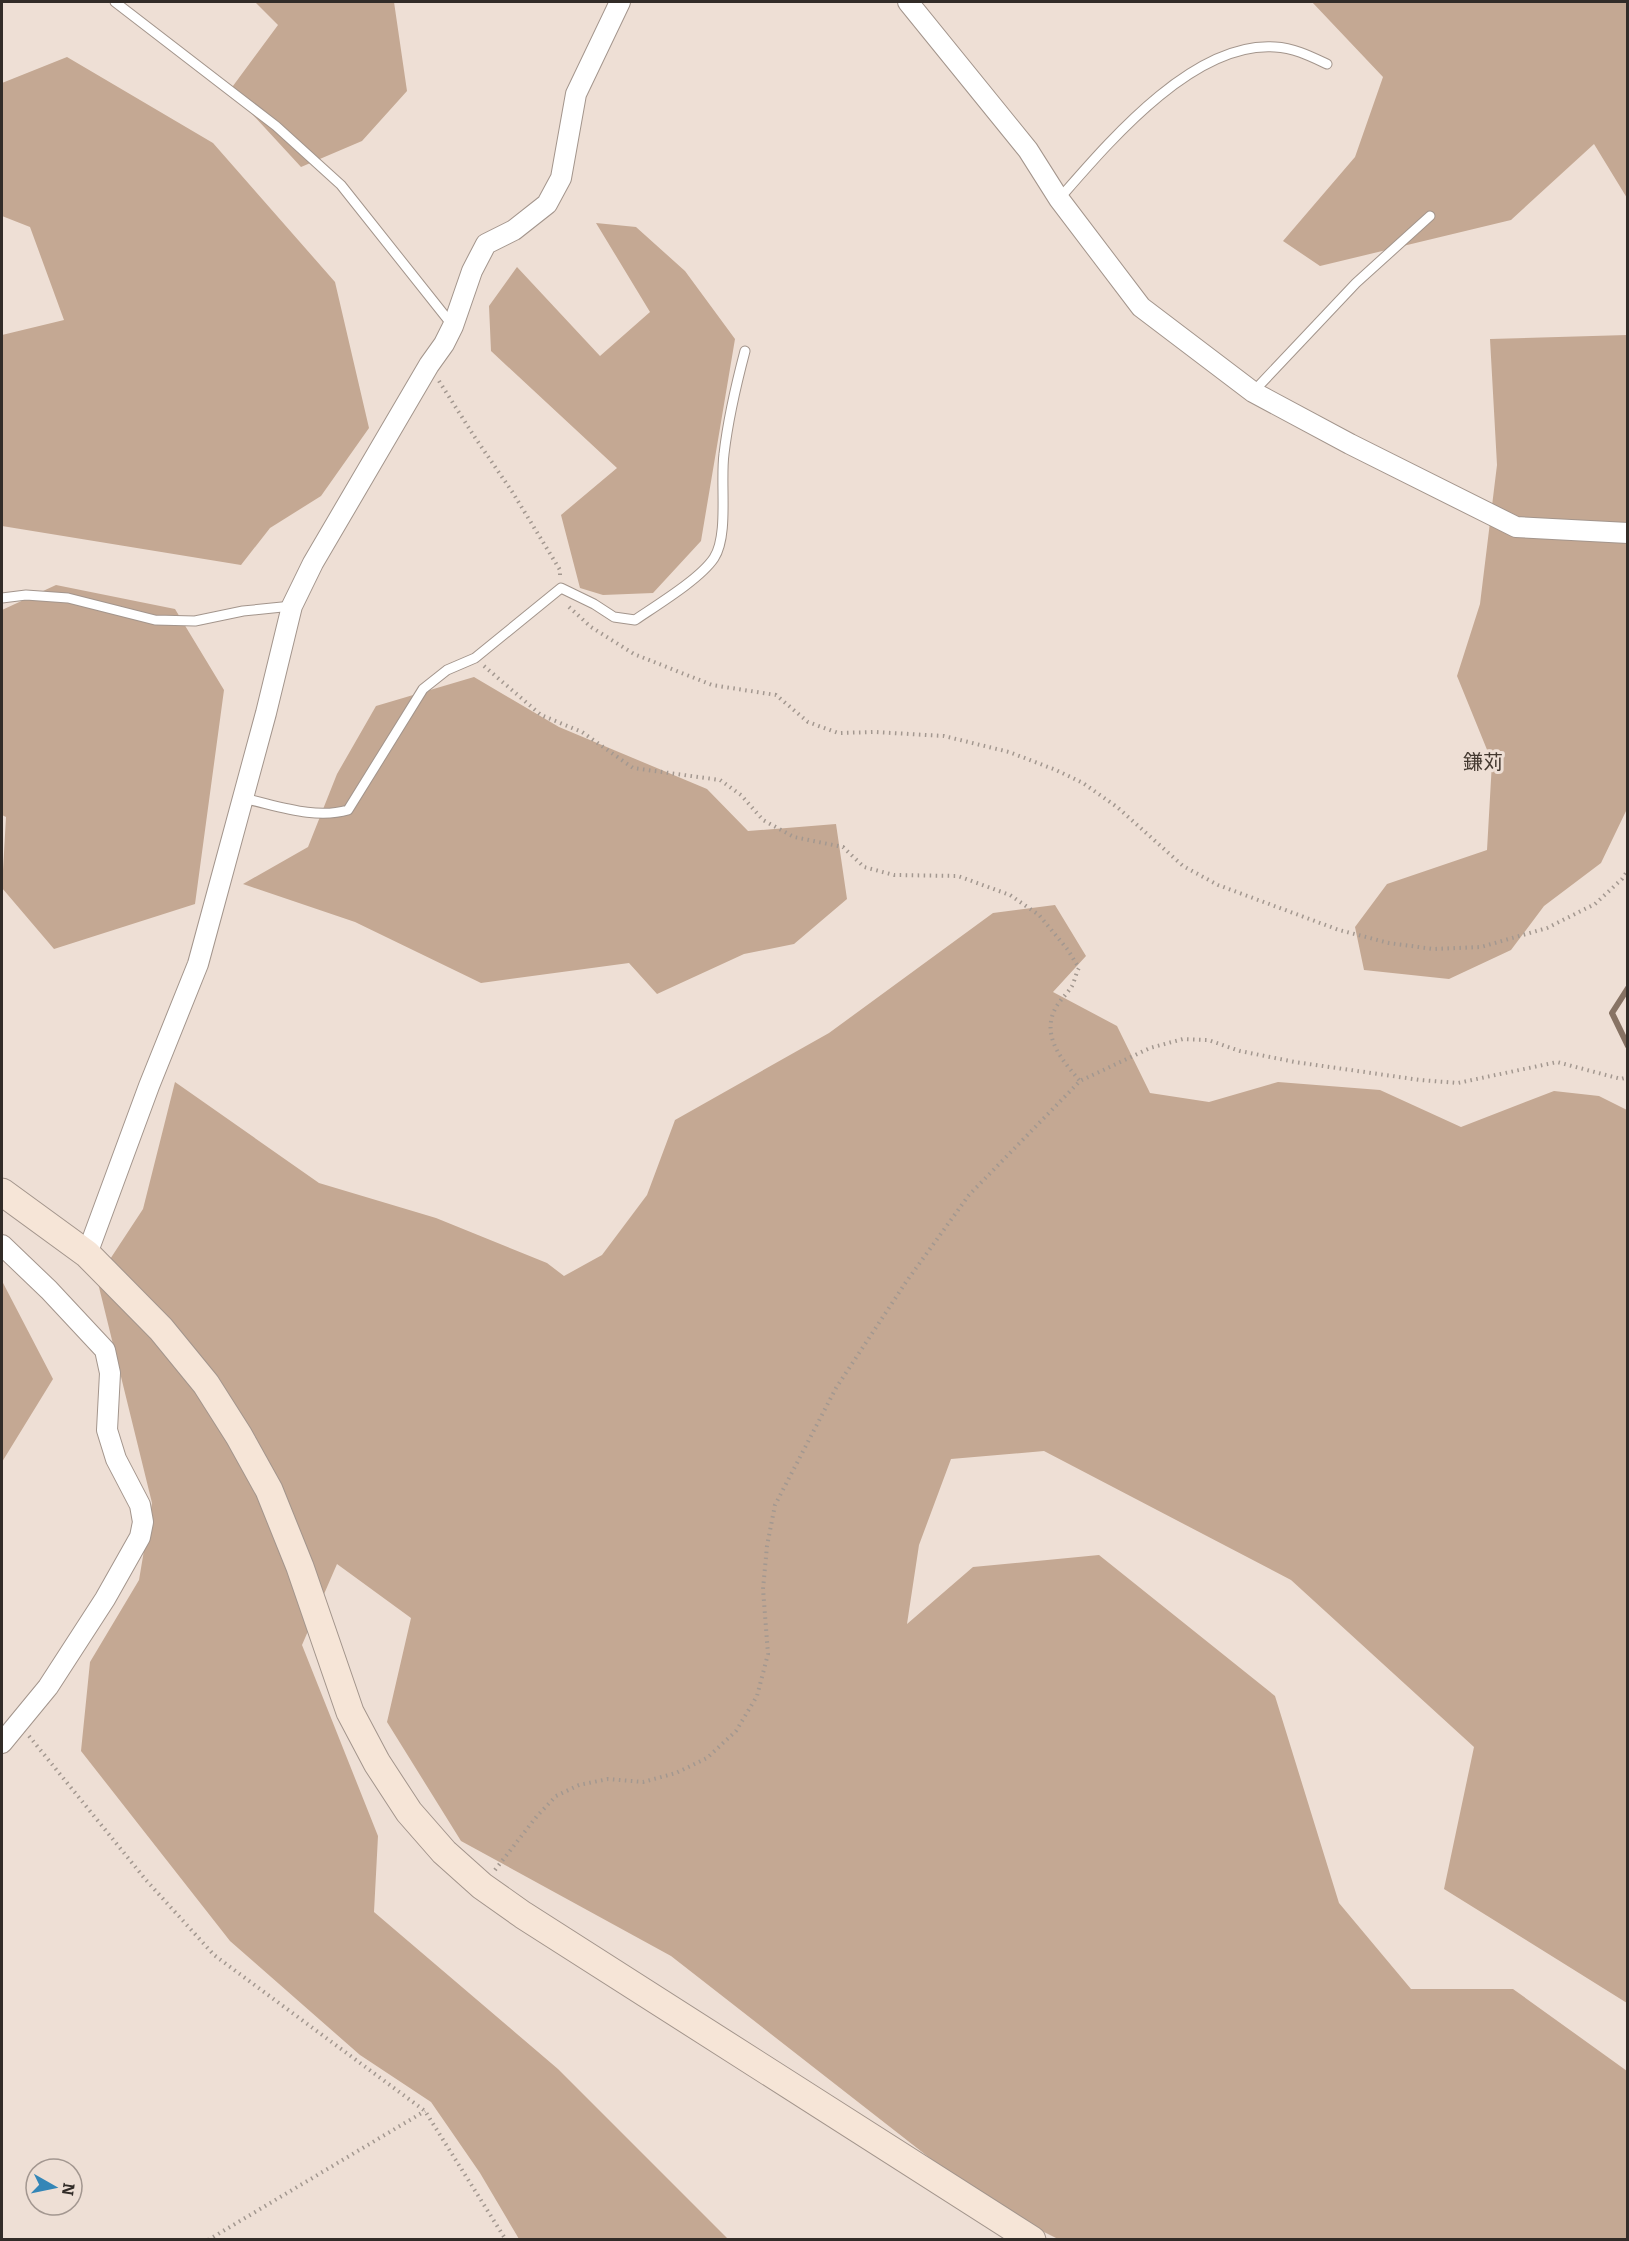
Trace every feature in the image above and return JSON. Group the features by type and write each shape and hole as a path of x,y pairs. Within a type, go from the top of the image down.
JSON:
{"street":[{"path":"87,1254 149,1086 198,964 266,713 292,606 313,563 429,365 444,344 453,326 472,271 486,244 514,230 547,204 561,178 576,94 620,2"},
{"path":"908,2 1028,150 1059,199 1141,307 1253,392 1350,444 1516,527 1628,533"},
{"path":"2,1192 87,1254 161,1329 206,1384 239,1436 269,1490 300,1567 350,1712 376,1763 416,1820 444,1852 482,1886 680,2016 1032,2240"},
{"path":"2,1245 50,1290 105,1350 110,1373 107,1430 116,1459 140,1505 143,1522 140,1537 105,1599 48,1687 2,1743"}],"lane":[{"path":"115,2 276,126 341,185 453,326"},
{"path":"1059,199 1119,131 1172,85 1211,63 1239,51 1274,46 1299,51 1327,64"},
{"path":"1253,392 1356,283 1430,216"},
{"path":"242,798 309,813 333,815 348,810 423,688 447,670 475,658 561,588 594,604 614,617 635,620 698,575 714,558 721,539 723,457 731,406 745,351"},
{"path":"2,598 26,595 68,598 154,620 195,621 243,611 292,606"}],"path":[{"path":"429,365 560,570 561,588 571,610 591,627 634,654 712,685 776,695 808,722 838,733 875,732 944,736 1009,752 1056,770 1092,789 1118,807 1183,866 1218,885 1339,930 1389,944 1433,949 1481,947 1547,928 1595,904 1622,879 1628,870"},
{"path":"475,658 541,715 582,732 633,768 720,780 741,795 763,819 794,837 843,847 864,867 894,875 958,876 1010,895 1039,915 1068,950 1079,968 1072,984 1054,1011 1051,1030 1053,1043 1060,1058 1080,1081"},
{"path":"482,1886 537,1816 556,1796 579,1785 608,1779 643,1782 676,1773 707,1758 736,1731 757,1696 768,1654 763,1589 767,1546 775,1505 836,1388 906,1282 969,1195 1080,1081 1150,1048 1183,1040 1208,1040 1240,1051 1284,1060 1420,1080 1458,1083 1557,1062 1621,1079 1628,1077"},
{"path":"19,1723 146,1880 214,1955 425,2111 506,2240"},
{"path":"208,2240 425,2111"}],"shaded area":[{"path":"255,2 394,2 407,91 362,141 301,167 230,90 278,25"},
{"path":"1312,2 1627,2 1627,198 1594,144 1511,220 1320,266 1283,241 1355,157 1383,77"},
{"path":"67,57 213,143 335,282 369,428 321,496 270,528 241,565 2,526 2,335 64,320 30,227 2,216 2,83"},
{"path":"596,223 636,227 685,271 735,339 701,541 653,593 603,595 580,588 561,515 617,468 491,351 489,306 517,267 600,356 650,312"},
{"path":"1627,335 1627,809 1601,863 1544,906 1511,950 1449,979 1364,970 1355,927 1387,884 1487,850 1492,762 1457,676 1480,604 1497,465 1490,339"},
{"path":"56,585 175,609 224,690 195,904 54,949 2,888 6,817 2,815 2,610"},
{"path":"474,677 559,727 707,789 748,831 836,824 847,899 794,944 744,954 657,994 629,963 481,983 355,922 243,884 308,847 337,774 376,706"},
{"path":"1055,905 1086,956 1053,992 1117,1026 1150,1093 1209,1102 1278,1082 1380,1090 1461,1127 1554,1091 1599,1096 1627,1110 1627,2003 1444,1889 1474,1747 1291,1580 1044,1451 951,1459 919,1545 907,1624 973,1567 1099,1555 1275,1696 1339,1903 1411,1989 1513,1989 1627,2071 1627,2239 1058,2239 990,2205 671,1956 461,1841 387,1722 411,1618 337,1564 302,1645 378,1836 374,1912 558,2069 728,2239 519,2239 480,2173 431,2102 360,2055 230,1941 81,1751 90,1662 139,1580 152,1503 97,1279 143,1209 175,1082 319,1183 436,1218 547,1263 564,1276 602,1255 647,1195 675,1120 829,1033 993,913"},
{"path":"2,1281 53,1379 2,1462"}],"waterway":[{"path":"1628,988 1612,1013 1628,1046"}],"district":[{"name":"鎌苅","path":"1483,762"}]}
